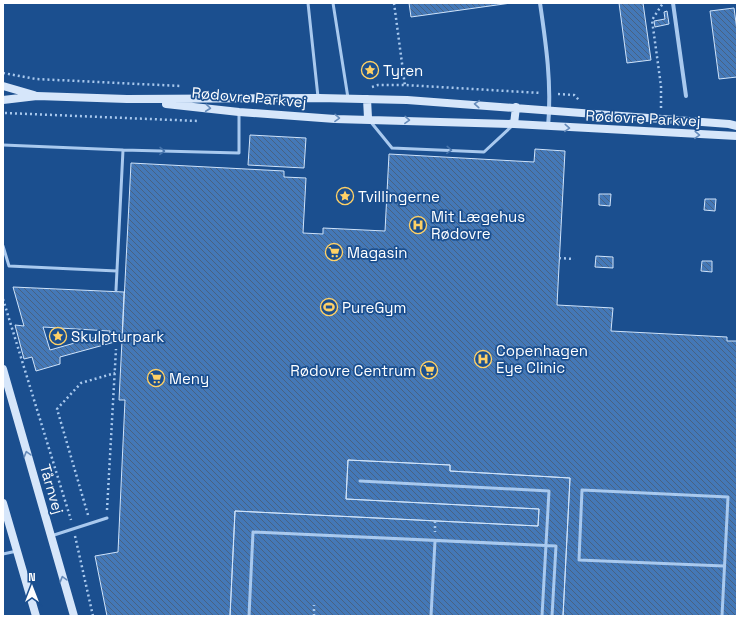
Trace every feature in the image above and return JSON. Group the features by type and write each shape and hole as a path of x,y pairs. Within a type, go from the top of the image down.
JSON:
{"street":[{"path":"540,3 547,51 550,110 548,127"},
{"path":"673,3 686,96"},
{"name":"Rødovre Parkvej","path":"3,86 37,96"},
{"name":"Rødovre Parkvej","path":"3,100 37,96 127,99 318,98 348,100 407,100 661,118 737,126"},
{"name":"Rødovre Parkvej","path":"127,99 239,112 335,118 514,124 737,136"},
{"path":"367,99 368,118"},
{"path":"514,124 516,107"},
{"name":"Tårnvej","path":"3,369 74,616"},
{"path":"3,503 36,616"}],"lane":[{"path":"308,3 318,98"},
{"path":"333,3 348,100"},
{"path":"3,145 123,150 239,152 239,112"},
{"path":"368,118 392,148 478,152 484,152 514,124"},
{"path":"116,290 123,150"},
{"path":"3,246 9,266 117,272"},
{"path":"360,481 548,490 542,616"},
{"path":"722,616 728,497 582,490 579,560 724,566"},
{"path":"51,536 107,518"},
{"path":"249,616 253,532 556,546 552,616"},
{"path":"432,616 435,541"},
{"path":"3,554 17,551"}],"path":[{"path":"394,3 407,100"},
{"path":"661,118 661,86 652,20 663,3"},
{"path":"559,258 574,259"},
{"path":"3,299 73,529 93,616"},
{"path":"107,518 116,349"},
{"path":"90,524 57,409 81,383 115,373"},
{"path":"314,605 314,616"}],"building":[{"path":"409,3 511,3 411,17"},
{"path":"619,3 643,3 651,60 627,63"},
{"path":"734,8 737,30 737,77 719,79 710,11"},
{"path":"667,11 669,24 655,27 654,21 665,19 664,12"},
{"path":"250,135 306,138 304,168 248,165"},
{"name":"Rødovre Centrum","path":"535,149 565,151 557,305 613,308 611,331 727,337 727,341 737,341 737,616 563,616 570,478 450,471 450,465 348,460 346,499 539,509 538,526 235,511 230,616 107,616 95,556 118,552 125,400 119,400 131,163 284,171 284,177 306,178 303,233 323,234 323,228 385,231 389,154 534,162"},
{"path":"599,194 611,194 610,206 599,205"},
{"path":"705,199 716,199 715,211 704,210"},
{"path":"596,256 613,257 613,268 595,267"},
{"path":"702,261 712,261 712,272 701,271"},
{"path":"13,287 124,292 122,340 60,357 60,364 36,371 32,357 24,359 15,325 24,326","holes":["43,327 110,331 110,333 50,350"]},
{"path":"348,460 450,465 450,471 570,478 563,616 230,616 235,511 538,526 539,509 346,499"}],"place":[{"name":"Tyren","path":"370,70"},
{"name":"Tvillingerne","path":"345,196"},
{"name":"Mit Lægehus Rødovre","path":"418,225"},
{"name":"Magasin","path":"334,252"},
{"name":"PureGym","path":"329,307"},
{"name":"Skulpturpark","path":"58,336"},
{"name":"Copenhagen Eye Clinic","path":"483,359"},
{"name":"Rødovre Centrum","path":"429,370"},
{"name":"Meny","path":"156,378"}]}
